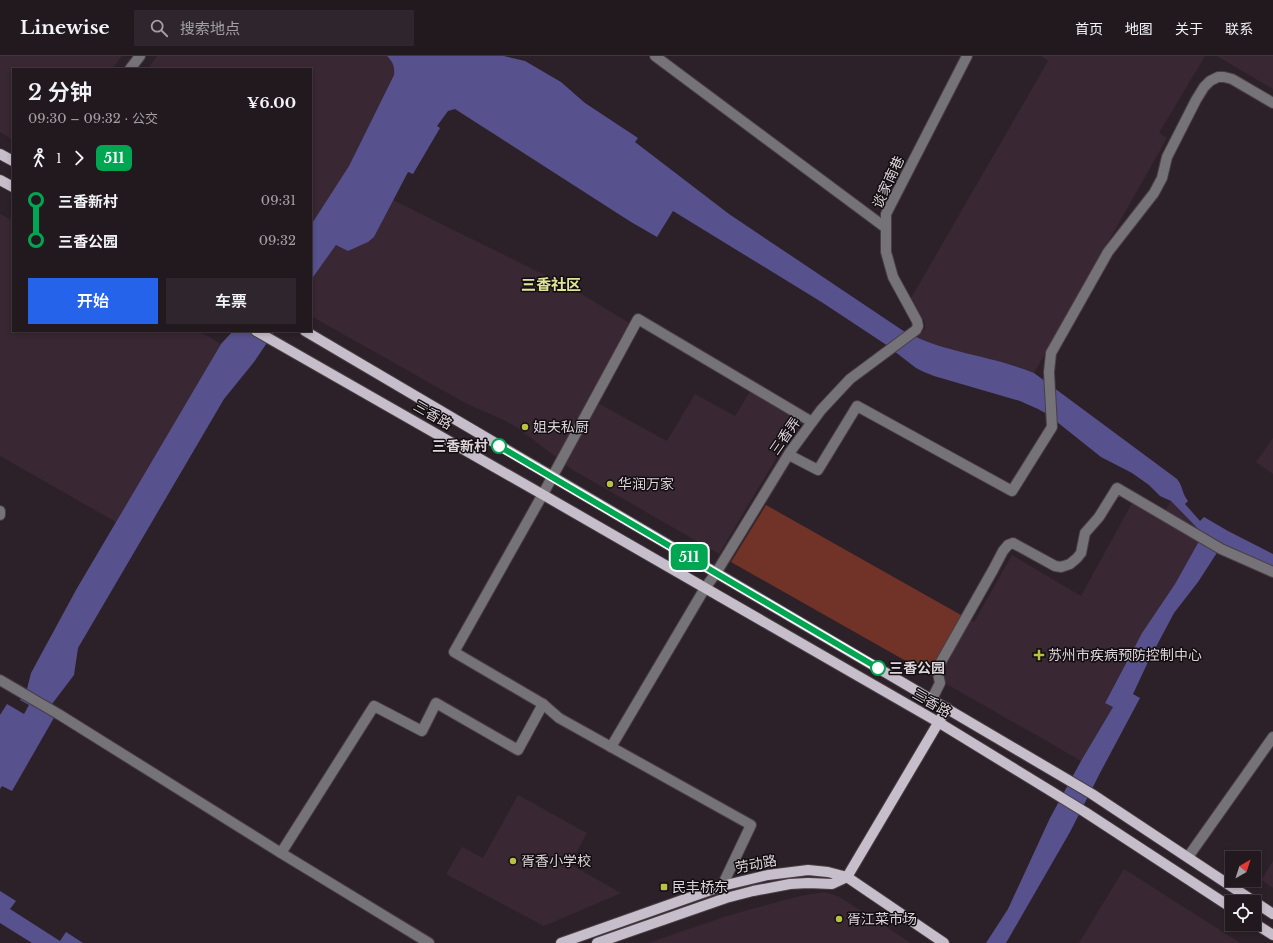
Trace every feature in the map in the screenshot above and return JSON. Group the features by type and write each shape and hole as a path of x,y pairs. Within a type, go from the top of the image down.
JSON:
{"main road":[{"path":"0,154 12,160"},
{"path":"0,180 12,186"},
{"name":"三香路","path":"258,332 543,494 938,722 1085,812 1225,903"},
{"name":"三香路","path":"307,332 1069,780 1273,914"},
{"path":"847,877 946,708"},
{"name":"劳动路","path":"560,943 722,886 768,875 799,871 822,871 847,877 944,943"},
{"name":"劳动路","path":"597,943 740,894 799,883 832,884 847,877"},
{"path":"1261,927 1273,935"}],"street":[{"path":"131,68 140,56"},
{"path":"655,56 886,228"},
{"name":"谈家南巷","path":"917,328 917,321 893,277 886,252 886,214 967,56"},
{"path":"789,455 818,470 857,406 1012,492 1052,427 1049,372 1051,354 1108,252 1154,193 1162,178 1167,157 1204,87 1210,81 1224,77 1232,79 1273,103"},
{"path":"722,886 751,825 559,718 544,704 454,652 543,494 638,319 812,422"},
{"name":"三香弄","path":"611,747 705,588 789,455 812,422 821,410 850,379 917,328"},
{"path":"932,699 940,683 937,669 1003,550 1008,545 1013,543 1055,566 1061,567 1070,564 1081,553 1085,533 1099,517 1117,488 1221,549 1273,572"},
{"path":"0,511 0,515"},
{"path":"0,680 60,715 281,853 429,943"},
{"path":"281,853 374,706 422,731 436,703 518,750 544,704"},
{"path":"1188,857 1273,737"}],"shaded area":[{"path":"0,56 122,56 113,68 12,68 12,139 0,132"},
{"path":"157,56 387,56 391,59 395,69 394,75 349,166 312,223 312,68 149,68"},
{"path":"387,56 504,56 525,61 561,82 585,103 638,138 635,142 729,214 902,330 933,344 1001,362 1034,373 1177,479 1188,501 1185,504 1200,521 1204,517 1273,554 1273,568 1222,545 1198,582 1174,613 1133,694 1140,698 1070,832 1006,943 986,943 1008,909 1050,818 1113,707 1105,703 1142,633 1175,584 1203,534 1171,501 1160,496 1149,485 1132,473 1101,457 1047,414 1020,401 934,376 916,368 885,344 823,303 673,211 657,237 631,222 455,109 448,111 437,126 440,128 413,174 408,172 374,237 368,242 348,251 336,245 312,279 312,223 349,166 394,75 391,60"},
{"path":"1041,56 1205,56 1159,133 1167,138 1034,373 1017,366 959,352 915,338 925,329 925,322 910,300 1048,61"},
{"path":"1217,56 1273,56 1273,89"},
{"path":"393,200 575,290 636,327 594,401 667,441 695,394 735,416 751,390 799,420 719,554 573,470 519,429 506,421 467,404 312,317 312,279 336,245 374,237"},
{"path":"0,214 12,220 12,332 201,332 221,344 116,522 0,456"},
{"path":"232,332 274,332 254,362 224,399 78,648 74,675 52,704 59,709 12,791 2,786 0,789 0,715 7,704 24,714 29,705 20,700 27,689 31,673 76,590 221,344"},
{"path":"1273,438 1273,474 1256,462"},
{"name":"苏州市疾病预防控制中心","path":"1171,501 1203,534 1175,584 1142,633 1105,702 1113,707 1081,761 936,678 968,619 974,622 1012,555 1081,596 1132,503 1160,519"},
{"name":"三香公园","path":"766,505 968,619 936,678 731,562"},
{"name":"胥香小学校","path":"518,795 587,833 570,864 621,893 544,926 446,874 462,847 483,858"},
{"path":"1273,861 1273,888 1261,880"},
{"path":"1124,869 1234,939 1240,943 1079,943"},
{"path":"0,891 16,901 10,909 60,941 66,932 83,943 32,943 0,923"},
{"path":"824,892 838,896 911,943 648,943 730,915 800,896"}],"bus line":[{"name":"511","path":"499,446 878,668"}],"place":[{"name":"姐夫私厨","path":"525,427"},
{"name":"三香新村","path":"499,446"},
{"name":"华润万家","path":"610,484"},
{"name":"苏州市疾病预防控制中心","path":"1039,655"},
{"name":"三香公园","path":"878,668"},
{"name":"胥香小学校","path":"513,861"},
{"name":"民丰桥东","path":"664,887"},
{"name":"胥江菜市场","path":"839,919"}],"district":[{"name":"三香社区","path":"551,284"}]}
